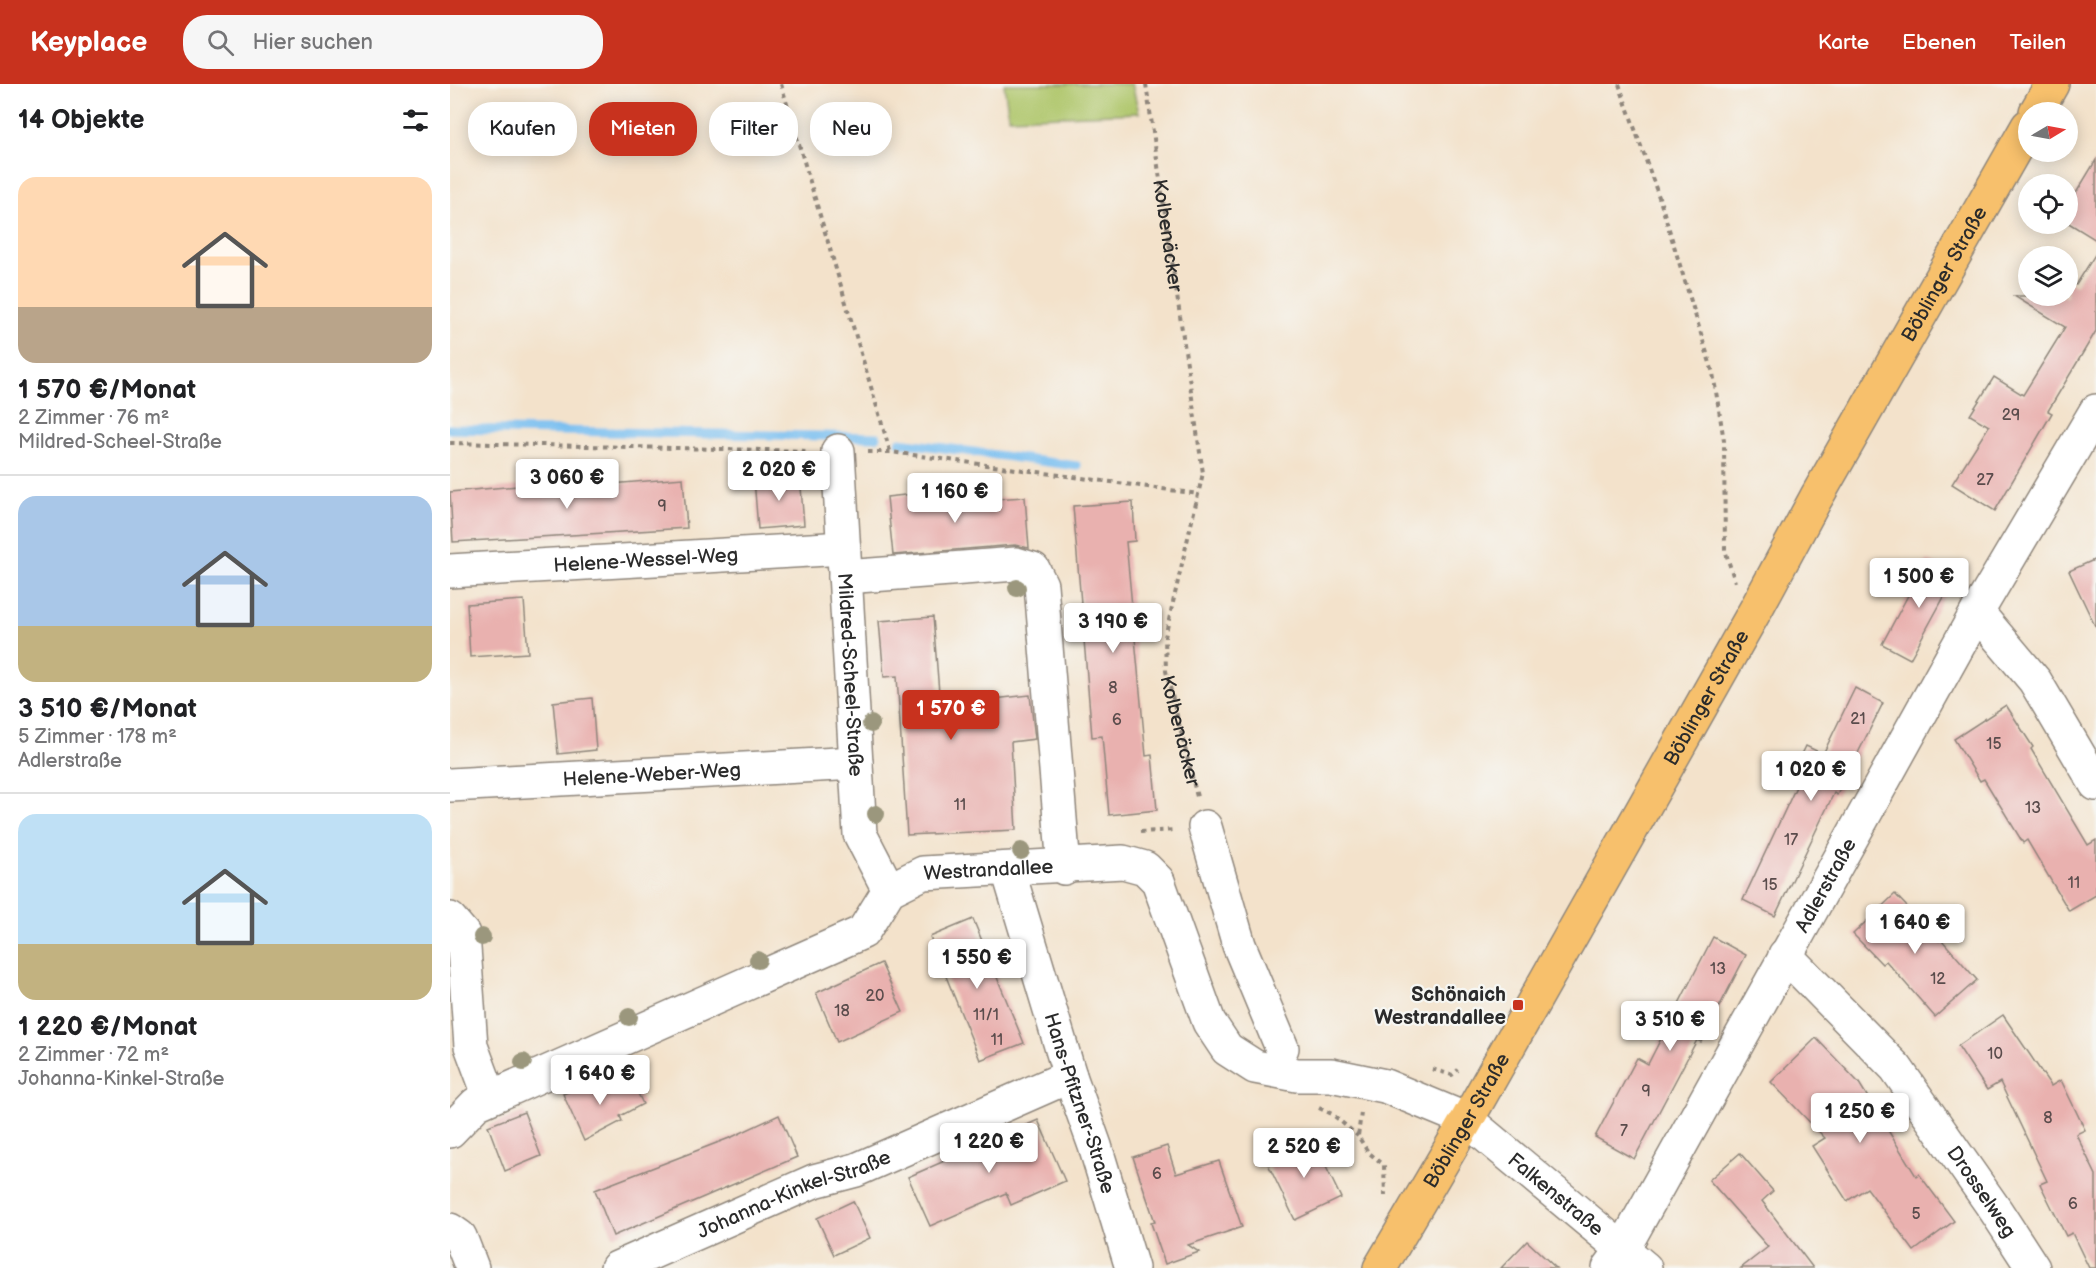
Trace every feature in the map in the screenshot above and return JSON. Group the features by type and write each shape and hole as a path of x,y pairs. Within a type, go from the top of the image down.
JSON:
{"main road":[{"path":"2042,102 2052,84"},
{"name":"Böblinger Straße","path":"1380,1268 1467,1120 2018,144"}],"street":[{"name":"Adlerstraße","path":"1626,1262 1785,955 1977,612 2096,411"},
{"name":"Mildred-Scheel-Straße","path":"838,452 860,834 889,890"},
{"name":"Helene-Wessel-Weg","path":"450,571 844,563 1016,564 1033,569 1041,585 1064,867"},
{"path":"1977,612 2035,681 2096,784"},
{"name":"Helene-Weber-Weg","path":"450,785 856,762"},
{"path":"1204,827 1239,945 1282,1048"},
{"name":"Westrandallee","path":"889,890 923,873 1123,862 1145,868 1158,881 1209,1022 1227,1049 1255,1067 1297,1075 1331,1075 1375,1084 1467,1120"},
{"name":"Hans-Pfitzner-Straße","path":"1008,870 1070,1076 1095,1146 1132,1268"},
{"path":"450,1131 476,1104 490,1097 863,932 889,890"},
{"path":"450,919 463,934 471,1046 490,1097"},
{"name":"Drosselweg","path":"1785,955 1896,1068 2033,1268"},
{"name":"Johanna-Kinkel-Straße","path":"617,1268 814,1181 856,1170 1070,1076"},
{"name":"Falkenstraße","path":"1467,1120 1626,1262"},
{"path":"450,1230 460,1237 472,1268"}],"path":[{"path":"782,84 891,452"},
{"name":"Kolbenäcker","path":"1146,84 1203,473 1165,637 1166,671 1204,827"},
{"path":"1619,84 1660,200 1713,373 1724,441 1725,550 1737,588 1756,609"},
{"path":"450,443 891,452 1199,494"},
{"path":"1375,1084 1362,1107 1358,1136 1368,1152 1384,1165 1385,1203"}],"green space":[{"path":"1004,84 1132,84 1139,113 1009,118"}],"building":[{"path":"2096,160 2096,240 2078,229 2078,190"},
{"path":"2096,253 2096,331 2048,411 2052,413 1995,511 1952,484 1989,426 1970,415 1994,377 2023,395 2065,327 2030,306 2078,306 2078,282"},
{"path":"800,475 804,525 758,529 754,479"},
{"path":"683,478 687,528 453,542 450,492 598,479 599,485"},
{"path":"932,492 933,503 1025,497 1029,548 1015,545 893,555 887,497"},
{"path":"1133,502 1135,541 1126,542 1146,756 1152,755 1157,810 1109,815 1102,736 1092,737 1073,506"},
{"path":"2096,559 2096,628 2069,571"},
{"path":"1927,560 1956,575 1910,659 1882,644"},
{"path":"524,600 528,653 470,657 467,604"},
{"path":"933,617 940,705 1030,695 1035,739 1011,742 1016,830 907,835 897,676 884,677 879,621"},
{"path":"1855,688 1883,703 1837,795 1834,793 1775,916 1743,900 1801,776 1793,773 1806,746 1823,754"},
{"path":"592,698 596,750 558,754 553,702"},
{"path":"2006,705 2033,747 2031,749 2088,845 2096,840 2096,895 2069,911 2027,840 2023,843 1984,779 1980,781 1954,739"},
{"path":"1895,894 1939,941 1941,939 1977,980 1935,1017 1886,961 1882,964 1853,934"},
{"path":"973,919 1024,1043 980,1060 930,937"},
{"path":"1713,937 1746,955 1701,1042 1697,1040 1634,1159 1595,1137 1637,1058 1648,1064"},
{"path":"881,963 903,1012 837,1042 816,993"},
{"path":"2003,1015 2051,1086 2061,1080 2085,1130 2076,1134 2096,1175 2096,1268 2089,1268 2072,1233 2066,1236 2040,1184 2047,1181 2000,1082 1987,1090 1958,1046"},
{"path":"1816,1038 1859,1083 1916,1176 1919,1174 1954,1221 1914,1251 1867,1188 1847,1201 1812,1146 1825,1138 1771,1082"},
{"path":"604,1077 612,1093 633,1083 643,1104 620,1116 622,1121 584,1141 563,1094"},
{"path":"524,1112 541,1156 505,1171 488,1126"},
{"path":"779,1115 797,1157 613,1236 595,1190 732,1137"},
{"path":"1038,1120 1065,1181 1011,1205 1006,1193 930,1226 908,1177"},
{"path":"1312,1138 1341,1198 1295,1220 1266,1160"},
{"path":"1167,1146 1176,1174 1219,1161 1242,1227 1188,1245 1199,1252 1165,1264 1151,1223 1155,1222 1133,1157"},
{"path":"1740,1153 1773,1191 1762,1201 1813,1268 1741,1268 1768,1247 1709,1180"},
{"path":"853,1201 870,1238 834,1255 817,1218"},
{"path":"1527,1241 1556,1268 1501,1268"}],"waterway":[{"path":"450,429 877,437"},
{"path":"900,442 1077,466"}],"place":[{"name":"Schönaich Westrandallee","path":"1518,1005"}]}
